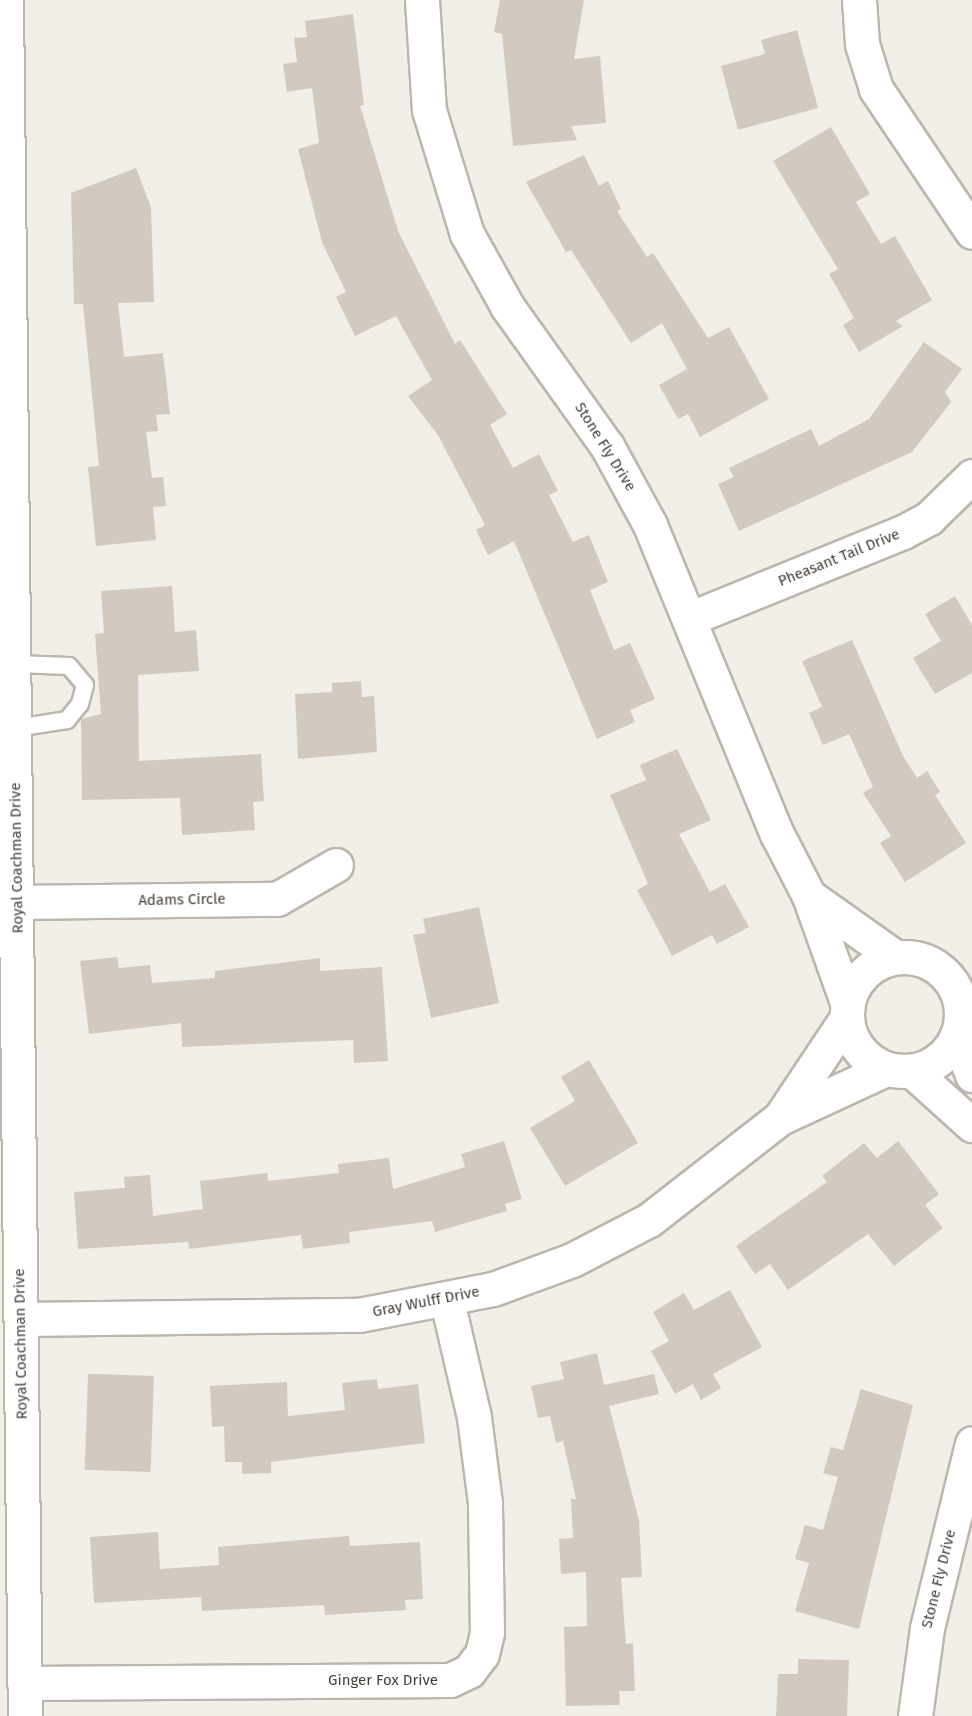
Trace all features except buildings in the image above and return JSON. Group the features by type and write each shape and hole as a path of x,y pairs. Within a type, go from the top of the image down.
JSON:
{"street":[{"name":"Royal Coachman Drive","path":"6,0 16,664 25,1716"},
{"name":"Stone Fly Drive","path":"422,0 429,110 467,234 507,306 629,484 691,618 777,834 809,896 847,1011"},
{"path":"859,0 862,44 876,89 972,232"},
{"name":"Pheasant Tail Drive","path":"691,618 903,532 943,507 972,476"},
{"name":"Adams Circle","path":"18,902 277,898 336,865"},
{"name":"Stone Fly Drive","path":"809,896 895,957"},
{"path":"972,1075 957,1035 960,1001 948,978 929,962 895,957 864,972 847,1011 859,1050 899,1070 972,1125"},
{"name":"Gray Wulff Drive","path":"780,1118 847,1011"},
{"path":"899,1070 939,1059 957,1035"},
{"name":"Gray Wulff Drive","path":"21,1319 306,1318 447,1301 531,1277 624,1234 688,1195 780,1118 899,1070"},
{"name":"Ginger Fox Drive","path":"24,1683 450,1680 469,1671 482,1654 487,1633 485,1503 474,1417 447,1301"},
{"name":"Stone Fly Drive","path":"915,1716 927,1628 972,1443"}],"lane":[{"path":"16,664 69,666 85,685 80,704 67,720 16,728"}]}
